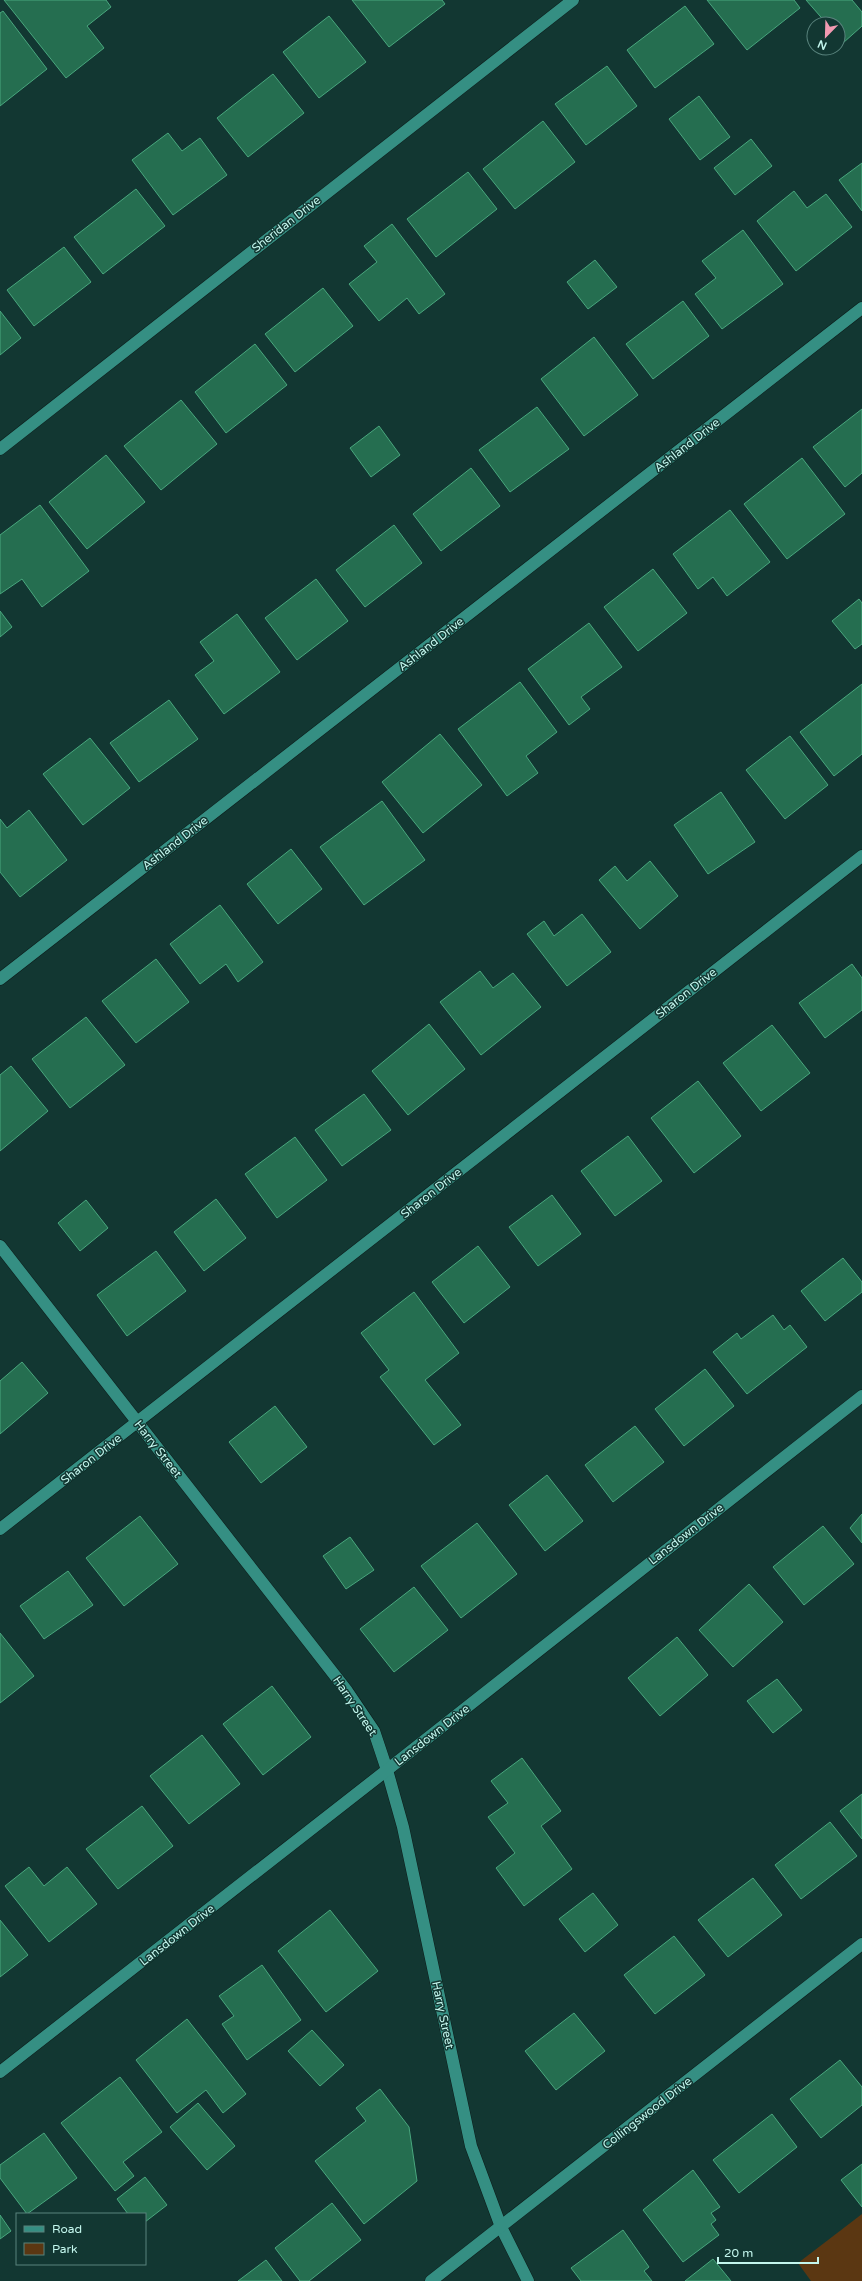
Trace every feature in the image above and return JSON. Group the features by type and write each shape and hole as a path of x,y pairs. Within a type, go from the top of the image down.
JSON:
{"street":[{"name":"Sheridan Drive","path":"0,449 573,0"},
{"name":"Ashland Drive","path":"0,979 862,308"},
{"name":"Sharon Drive","path":"0,1529 862,856"},
{"name":"Harry Street","path":"0,1246 347,1691 374,1730 403,1827 471,2146 501,2227 528,2281"},
{"name":"Lansdown Drive","path":"0,2072 862,1396"},
{"name":"Collingswood Drive","path":"431,2281 862,1944"}],"green space":[{"path":"862,2214 862,2281 811,2281 798,2263"}],"building":[{"path":"4,0 106,0 111,7 87,26 104,48 66,78"},
{"path":"352,0 442,0 445,4 389,47"},
{"path":"707,0 794,0 800,8 747,50"},
{"path":"806,0 852,0 862,12 862,26 846,40 846,16 820,16"},
{"path":"685,6 714,44 655,88 627,50"},
{"path":"3,11 47,69 0,106 0,13"},
{"path":"329,16 366,62 319,98 283,52"},
{"path":"607,66 637,106 586,145 555,104"},
{"path":"273,74 304,113 248,157 217,118"},
{"path":"699,96 730,137 700,160 669,119"},
{"path":"543,121 575,162 515,209 483,169"},
{"path":"168,133 182,151 200,138 227,175 173,215 132,160"},
{"path":"751,139 772,166 735,195 714,168"},
{"path":"862,163 862,211 839,180"},
{"path":"468,172 497,209 436,257 407,219"},
{"path":"136,189 165,226 103,274 74,237"},
{"path":"794,191 807,208 826,194 852,227 796,271 757,221"},
{"path":"392,224 445,294 419,314 407,298 379,321 349,284 377,262 364,246"},
{"path":"743,230 783,284 722,329 695,294 716,278 702,261"},
{"path":"64,247 91,282 34,326 7,290"},
{"path":"595,260 617,287 588,309 567,282"},
{"path":"323,288 353,326 295,372 265,334"},
{"path":"683,301 709,336 653,379 626,344"},
{"path":"0,311 21,338 0,355"},
{"path":"594,337 638,395 584,436 541,379"},
{"path":"255,344 287,385 226,433 195,392"},
{"path":"181,400 217,444 161,490 124,446"},
{"path":"537,407 569,449 510,492 479,450"},
{"path":"862,409 862,473 845,487 813,447"},
{"path":"379,426 400,455 371,477 350,448"},
{"path":"106,455 145,502 87,549 49,502"},
{"path":"802,458 845,514 787,559 744,504"},
{"path":"471,468 500,506 441,551 413,514"},
{"path":"40,505 89,571 42,607 22,579 0,594 0,535"},
{"path":"730,510 770,562 727,596 713,577 698,589 673,554"},
{"path":"394,525 422,563 365,607 336,570"},
{"path":"653,569 687,613 638,651 604,607"},
{"path":"316,579 348,621 297,660 265,618"},
{"path":"859,599 862,603 862,644 855,649 832,621"},
{"path":"0,611 12,627 0,637"},
{"path":"237,614 280,672 224,714 195,675 214,661 200,642"},
{"path":"589,623 622,667 581,697 590,709 569,725 528,669"},
{"path":"520,682 557,732 526,756 538,773 507,796 458,729"},
{"path":"862,684 862,754 834,776 800,732"},
{"path":"169,700 198,739 139,782 110,743"},
{"path":"440,734 482,785 423,833 382,782"},
{"path":"790,736 828,785 785,819 746,770"},
{"path":"90,738 130,788 83,825 43,774"},
{"path":"721,792 755,842 708,874 674,825"},
{"path":"382,801 425,860 364,905 320,847"},
{"path":"29,810 67,860 20,897 0,872 0,819 7,828"},
{"path":"291,849 322,889 278,924 247,884"},
{"path":"650,861 678,896 640,929 599,880 615,866 627,881"},
{"path":"220,905 263,962 238,982 226,964 200,984 170,944"},
{"path":"582,914 611,952 567,986 527,934 544,921 554,936"},
{"path":"156,959 189,1002 136,1043 102,1001"},
{"path":"852,964 862,978 862,1010 825,1038 799,1003"},
{"path":"480,971 493,988 513,973 541,1007 481,1055 440,1002"},
{"path":"86,1017 125,1065 70,1108 32,1059"},
{"path":"429,1024 465,1069 408,1115 372,1071"},
{"path":"772,1025 810,1073 761,1111 723,1063"},
{"path":"11,1066 48,1111 0,1151 0,1075"},
{"path":"698,1081 741,1136 694,1173 651,1118"},
{"path":"364,1094 391,1130 342,1166 315,1130"},
{"path":"628,1136 662,1181 615,1216 581,1171"},
{"path":"295,1137 327,1180 277,1218 245,1174"},
{"path":"552,1195 581,1234 538,1266 509,1227"},
{"path":"216,1199 246,1238 204,1271 174,1232"},
{"path":"86,1200 108,1228 80,1251 58,1223"},
{"path":"478,1246 510,1287 464,1323 432,1282"},
{"path":"156,1251 186,1291 127,1336 97,1295"},
{"path":"843,1258 862,1282 862,1292 825,1321 801,1291"},
{"path":"414,1292 459,1353 425,1380 461,1425 434,1445 380,1377 389,1370 361,1333"},
{"path":"773,1315 784,1330 790,1325 807,1347 747,1394 713,1352 737,1333 741,1339"},
{"path":"22,1362 48,1393 0,1434 0,1381"},
{"path":"705,1369 734,1406 684,1446 655,1409"},
{"path":"275,1406 307,1447 261,1483 229,1442"},
{"path":"635,1426 664,1462 613,1502 585,1465"},
{"path":"547,1475 583,1521 545,1551 509,1505"},
{"path":"862,1514 862,1543 850,1528"},
{"path":"140,1516 178,1564 124,1606 86,1558"},
{"path":"477,1523 517,1574 461,1618 421,1566"},
{"path":"823,1526 854,1564 804,1605 773,1567"},
{"path":"350,1537 374,1570 346,1589 323,1556"},
{"path":"68,1571 93,1605 44,1639 20,1606"},
{"path":"749,1584 783,1622 733,1667 699,1630"},
{"path":"414,1587 448,1630 394,1672 360,1629"},
{"path":"0,1633 34,1676 0,1703"},
{"path":"677,1637 708,1675 660,1716 628,1678"},
{"path":"777,1679 802,1710 773,1733 747,1701"},
{"path":"272,1686 311,1737 263,1775 223,1724"},
{"path":"202,1735 240,1784 189,1824 150,1776"},
{"path":"522,1758 561,1811 541,1826 572,1869 524,1906 496,1868 515,1853 488,1817 508,1803 491,1781"},
{"path":"862,1794 862,1839 840,1811"},
{"path":"142,1806 173,1846 118,1889 86,1849"},
{"path":"830,1822 857,1856 801,1899 775,1865"},
{"path":"29,1867 44,1886 67,1867 97,1904 49,1942 5,1886"},
{"path":"753,1878 782,1915 728,1957 698,1920"},
{"path":"593,1893 618,1925 585,1952 559,1919"},
{"path":"330,1910 378,1971 326,2012 278,1951"},
{"path":"0,1920 28,1955 0,1977"},
{"path":"674,1936 705,1975 655,2014 624,1975"},
{"path":"262,1965 301,2020 247,2060 222,2024 234,2016 219,1996"},
{"path":"574,2013 605,2051 556,2090 525,2051"},
{"path":"187,2019 246,2094 223,2113 206,2090 177,2113 136,2060"},
{"path":"312,2030 344,2065 320,2086 288,2051"},
{"path":"840,2060 862,2087 862,2105 821,2138 790,2099"},
{"path":"120,2077 162,2132 123,2162 134,2176 115,2191 61,2123"},
{"path":"380,2089 409,2127 417,2181 364,2224 315,2161 366,2121 356,2108"},
{"path":"198,2103 235,2146 207,2170 170,2127"},
{"path":"772,2114 797,2147 739,2193 713,2160"},
{"path":"44,2133 77,2178 28,2213 26,2213 0,2178 0,2165"},
{"path":"862,2164 862,2207 841,2180"},
{"path":"693,2170 720,2207 711,2213 716,2220 711,2224 719,2235 683,2262 643,2210"},
{"path":"145,2177 167,2205 146,2221 146,2213 127,2213 117,2199"},
{"path":"332,2203 361,2240 309,2281 300,2281 275,2248"},
{"path":"0,2215 11,2231 0,2239"},
{"path":"623,2230 649,2267 644,2271 652,2281 581,2281 571,2268"},
{"path":"713,2259 731,2281 685,2281"},
{"path":"266,2260 282,2281 238,2281"}]}
